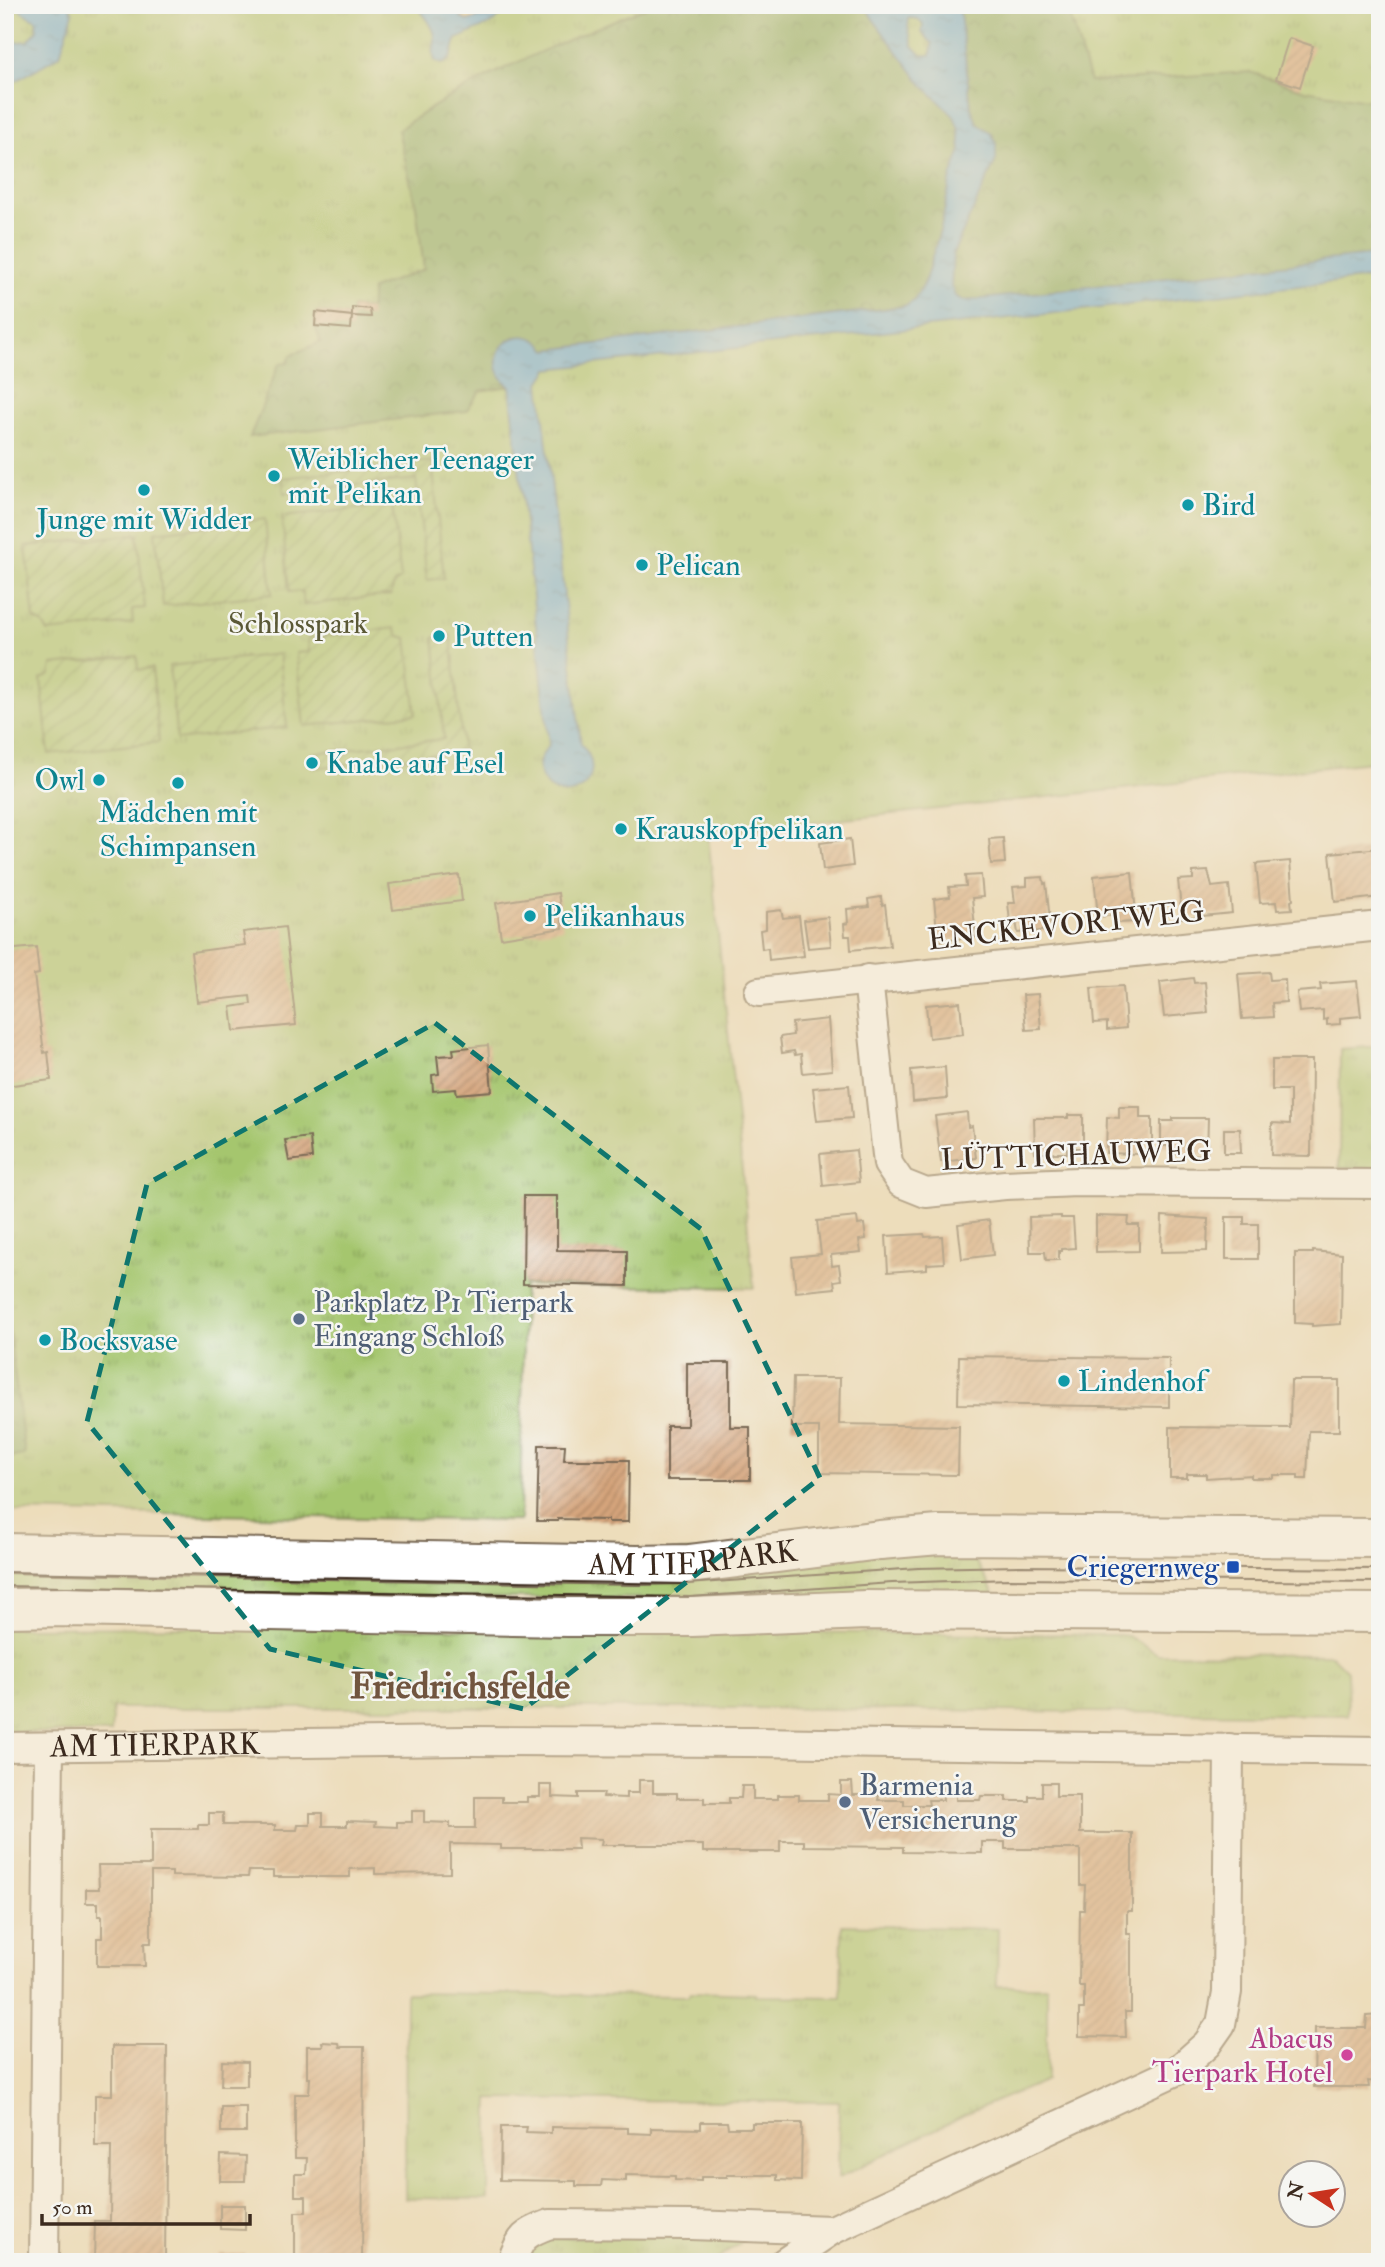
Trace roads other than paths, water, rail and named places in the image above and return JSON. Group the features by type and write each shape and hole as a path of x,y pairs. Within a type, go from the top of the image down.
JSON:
{"main road":[{"name":"AM TIERPARK","path":"5,1553 637,1565 702,1563 939,1535 1380,1538"},
{"name":"AM TIERPARK","path":"5,1608 68,1606 567,1617 692,1617 866,1610 1380,1614"}],"street":[{"name":"ENCKEVORTWEG","path":"759,992 1380,926"},
{"name":"LÜTTICHAUWEG","path":"868,979 887,1164 901,1183 926,1193 1005,1185 1077,1182 1380,1184"},
{"name":"AM TIERPARK","path":"5,1747 478,1741 1380,1751"},
{"path":"44,2262 49,1747"},
{"path":"785,2262 832,2230 1173,2072 1207,2044 1221,2024 1227,1992 1229,1748"},
{"path":"512,2262 518,2242 534,2230 550,2224 832,2230"}],"water":[{"path":"16,5 69,5 73,13 60,55 9,85 5,81 5,38 17,42 28,41 37,31 36,20"},
{"path":"416,5 463,5 461,17 466,21 483,15 487,5 501,5 501,16 457,39 451,56 442,64 434,58 433,29"},
{"path":"865,5 959,5 971,108 977,123 991,133 996,143 996,160 953,253 951,286 955,296 964,301 1380,254 1380,277 549,369 540,383 581,744 590,757 592,769 582,788 572,793 551,789 539,771 541,757 549,745 510,386 500,375 497,364 499,353 504,344 513,338 524,336 536,340 547,350 900,307 914,300 924,284 941,228 951,177 961,150 959,129 954,116 922,84","holes":["909,18 918,19 923,24 922,33 932,43 931,55 922,55 913,46 908,27"]}],"tram line":[{"path":"5,1572 686,1584 918,1568 1020,1566 1380,1569"},
{"path":"5,1586 690,1597 892,1583 1010,1579 1380,1582"}],"place":[{"name":"Weiblicher Teenager mit Pelikan","path":"274,476"},
{"name":"Junge mit Widder","path":"144,490"},
{"name":"Bird","path":"1188,505"},
{"name":"Pelican","path":"642,565"},
{"name":"Putten","path":"439,636"},
{"name":"Knabe auf Esel","path":"312,763"},
{"name":"Owl","path":"99,780"},
{"name":"Mädchen mit Schimpansen","path":"178,783"},
{"name":"Krauskopfpelikan","path":"621,829"},
{"name":"Pelikanhaus","path":"530,916"},
{"name":"Parkplatz P1 Tierpark Eingang Schloß","path":"299,1319"},
{"name":"Bocksvase","path":"45,1340"},
{"name":"Lindenhof","path":"1064,1381"},
{"name":"Criegernweg","path":"1233,1567"},
{"name":"Barmenia Versicherung","path":"845,1802"},
{"name":"Abacus Tierpark Hotel","path":"1347,2055"}],"district":[{"name":"Friedrichsfelde","path":"460,1685"}],"park label":[{"name":"Schlosspark","path":"298,623"}]}
